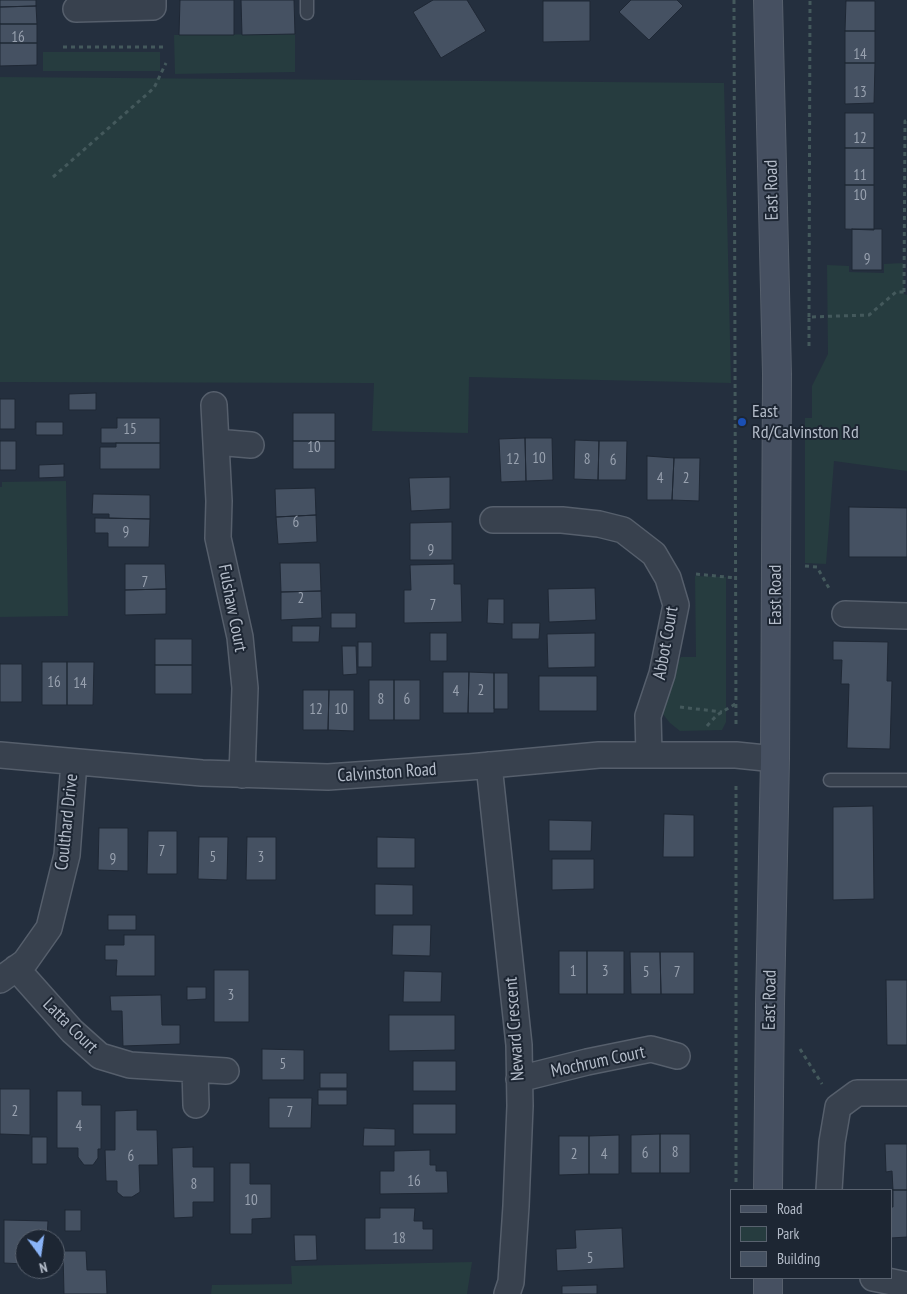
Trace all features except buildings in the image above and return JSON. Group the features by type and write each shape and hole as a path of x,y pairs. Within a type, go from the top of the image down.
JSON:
{"street":[{"path":"76,9 153,8 153,0"},
{"name":"East Road","path":"768,0 777,374 775,759 768,1189"},
{"name":"Fulshaw Court","path":"214,405 218,538 240,637 243,671 242,774"},
{"path":"216,442 251,445"},
{"name":"Abbot Court","path":"493,520 562,520 599,524 623,530 654,554 666,574 676,605 662,674 648,716 650,754"},
{"path":"845,614 907,616"},
{"name":"Calvinston Road","path":"0,755 202,773 328,777 599,755 736,755 775,759"},
{"name":"Coulthard Drive","path":"8,974 24,962 49,928 67,856 74,762"},
{"name":"Neward Crescent","path":"489,765 519,1046 516,1206 511,1282 507,1294"},
{"name":"Latta Court","path":"8,974 100,1056 130,1065 226,1070"},
{"name":"Mochrum Court","path":"519,1079 587,1062 651,1049 677,1056"},
{"path":"195,1069 196,1105"},
{"path":"829,1189 832,1142 838,1107 856,1093 907,1093"},
{"path":"768,1279 768,1294"},
{"path":"878,1279 907,1285"}],"lane":[{"path":"307,0 307,13"},
{"path":"830,780 907,780"}],"path":[{"path":"734,0 736,1189"},
{"path":"777,374 786,373 809,352 810,0"},
{"path":"64,48 166,47"},
{"path":"53,177 154,88 166,63"},
{"path":"809,317 869,315 896,292 906,292 905,121 907,120"},
{"path":"776,564 817,567 845,614"},
{"path":"666,574 736,578"},
{"path":"651,704 722,712"},
{"path":"795,1042 838,1107"}],"green space":[{"path":"295,34 295,72 175,74 174,35"},
{"path":"43,52 160,52 160,71 43,71"},
{"path":"0,77 724,83 731,383 469,377 468,433 372,431 374,383 0,382"},
{"path":"903,263 904,294 907,295 907,471 834,461 826,564 805,563 805,418 812,418 812,386 828,354 827,265 849,266 849,272 884,273 884,264"},
{"path":"66,481 68,616 0,617 0,487 2,487 2,482"},
{"path":"695,576 726,577 726,722 722,730 680,731 662,713 660,704 672,670 681,657 696,657"},
{"path":"472,1262 467,1294 211,1294 212,1285 292,1284 291,1266"}],"place":[{"name":"East Rd/Calvinston Rd","path":"742,422"}]}
